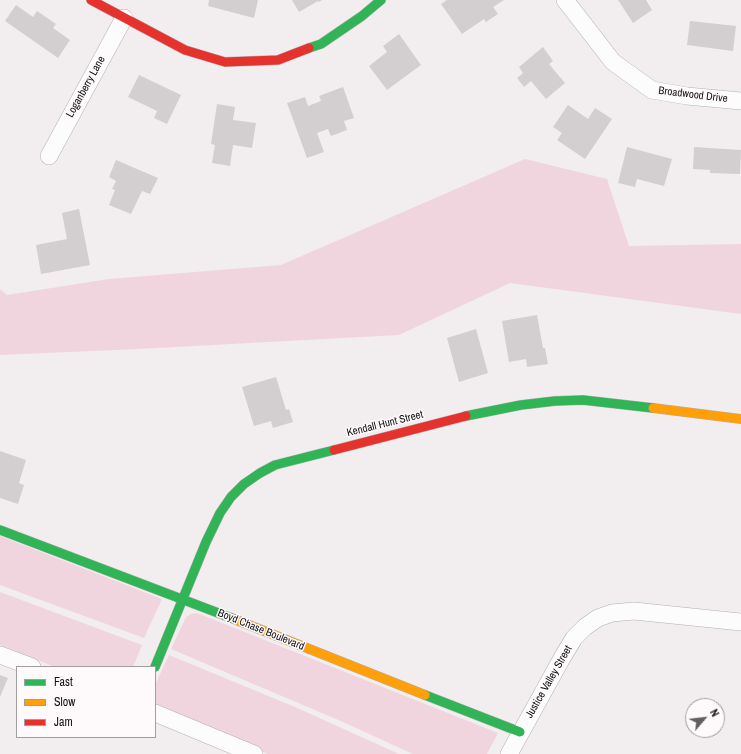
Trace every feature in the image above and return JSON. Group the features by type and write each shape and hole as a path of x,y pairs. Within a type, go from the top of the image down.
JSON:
{"street":[{"path":"90,0 185,50 225,62 278,60 321,44 362,16 381,0"},
{"name":"Broadwood Drive","path":"565,0 613,62 652,90 687,96 741,100"},
{"name":"Loganberry Lane","path":"49,156 124,18"},
{"name":"Kendall Hunt Street","path":"155,666 206,542 220,513 231,497 244,484 275,465 475,414 521,405 548,402 583,400 606,402 741,419"},
{"name":"Boyd Chase Boulevard","path":"0,530 183,599 520,732"},
{"name":"Justice Valley Street","path":"509,754 574,638 585,627 598,618 612,613 634,611 741,622"},
{"path":"0,655 29,666"},
{"path":"156,714 254,754"}],"shaded area":[{"path":"525,159 607,179 629,246 741,244 741,314 510,283 399,335 0,355 0,289 7,295 109,279 281,265"},
{"path":"0,536 162,599 144,638 0,585"},
{"path":"0,592 142,645 133,666 52,666 0,645"},
{"path":"197,613 498,733 487,754 413,754 343,722 171,649 186,617"},
{"path":"169,655 295,707 399,754 268,754 174,716 156,705 156,683"}],"building":[{"path":"209,0 258,0 254,18 208,6"},
{"path":"292,0 322,0 299,12"},
{"path":"447,0 504,0 493,7 498,14 486,22 484,19 462,34 441,4"},
{"path":"618,0 646,0 652,10 633,23"},
{"path":"16,5 33,17 37,11 56,24 53,28 70,40 58,58 5,21"},
{"path":"690,21 736,26 733,51 687,45"},
{"path":"399,34 421,65 387,90 369,66 387,52 383,46"},
{"path":"543,47 553,61 549,64 565,83 546,99 531,81 524,87 517,78 523,73 519,67"},
{"path":"139,75 181,95 167,124 154,118 157,111 128,97"},
{"path":"343,87 354,118 344,121 347,130 331,136 328,129 317,133 324,152 307,158 287,103 305,97 308,106 321,101 319,96"},
{"path":"217,104 235,107 233,120 256,123 252,148 233,145 230,166 212,163 215,145 211,144"},
{"path":"568,105 588,119 595,108 612,119 585,159 557,140 562,133 553,127"},
{"path":"627,147 672,159 664,186 637,179 635,187 618,183"},
{"path":"694,147 741,150 740,174 710,173 710,170 693,169"},
{"path":"116,160 158,178 150,194 142,191 131,214 109,205 115,190 112,189 116,181 109,177"},
{"path":"79,209 90,265 41,274 36,245 67,239 62,213"},
{"path":"537,315 543,348 545,348 548,364 527,367 526,359 509,362 502,321"},
{"path":"476,329 488,373 459,382 447,338"},
{"path":"276,377 286,410 289,409 293,422 273,428 271,421 254,426 242,387"},
{"path":"0,451 26,460 19,483 24,485 18,504 0,498"},
{"path":"0,675 8,678 0,697"}],"traffic: fast":[{"path":"309,48 321,44 362,16 381,0"},
{"path":"466,416 521,405 555,401 583,400 653,408"},
{"path":"155,666 206,542 220,513 231,497 244,484 275,465 334,450"},
{"path":"0,530 234,619"},
{"path":"425,695 520,732"}],"traffic: slow":[{"path":"653,408 741,419"},
{"path":"234,619 425,695"}],"traffic: jam":[{"path":"91,0 185,50 225,62 278,60 309,48"},
{"path":"334,450 466,416"}]}
